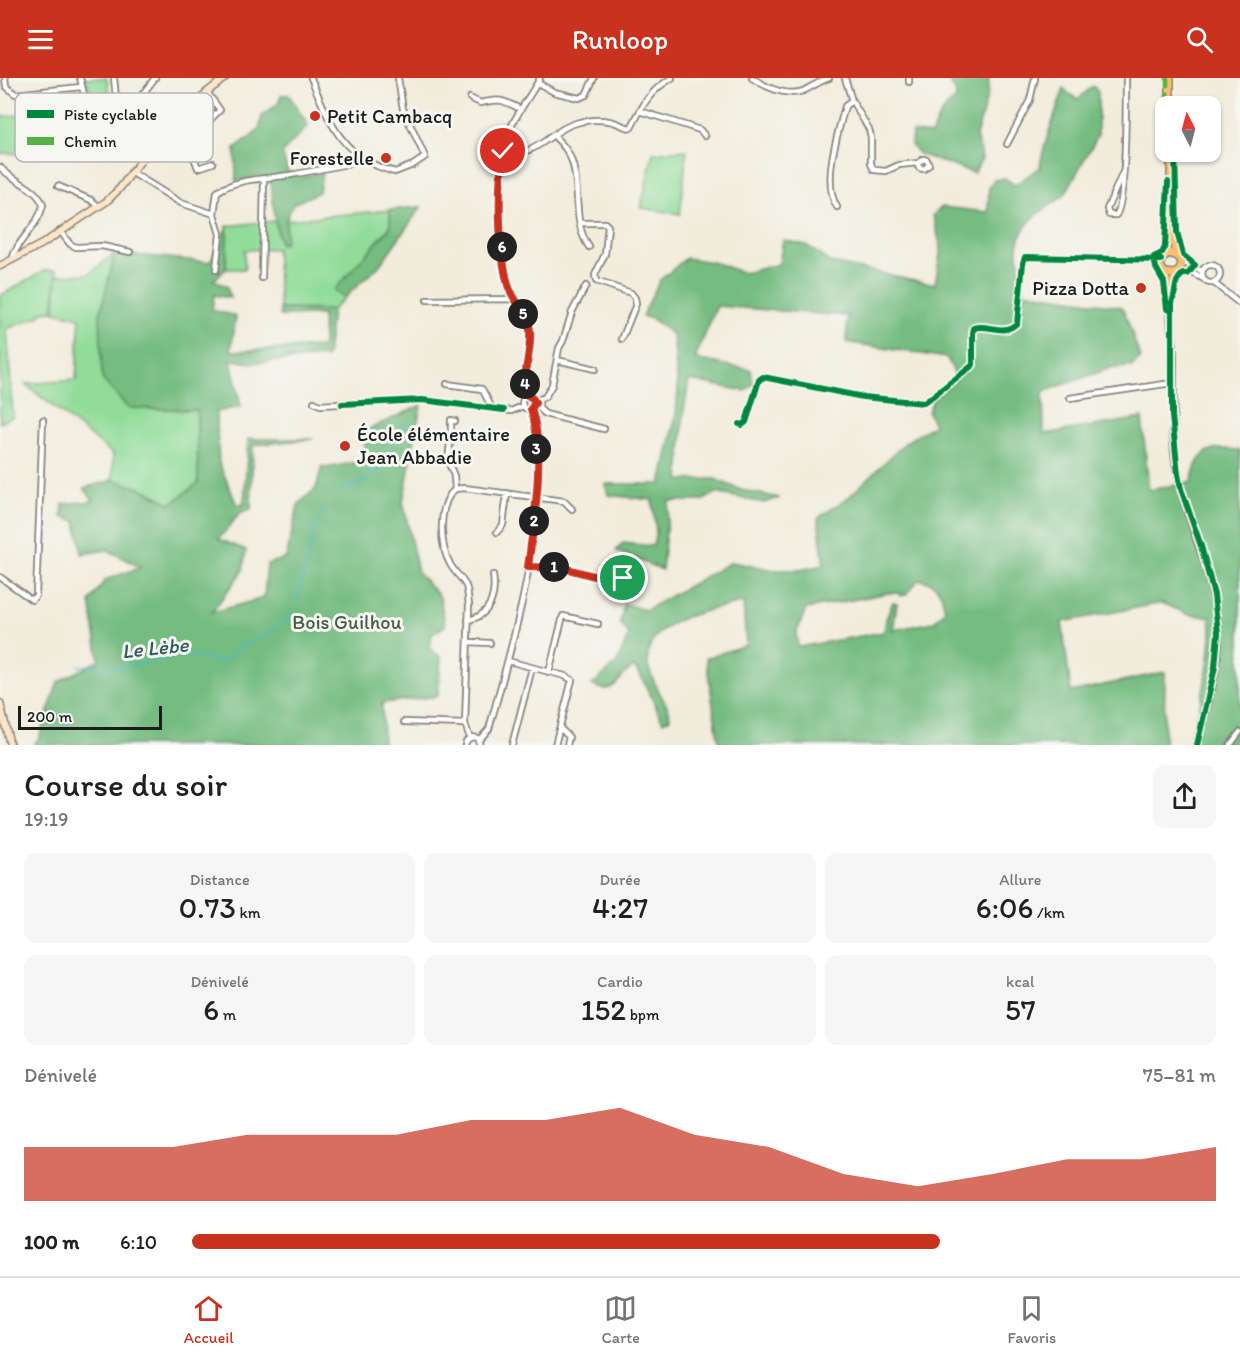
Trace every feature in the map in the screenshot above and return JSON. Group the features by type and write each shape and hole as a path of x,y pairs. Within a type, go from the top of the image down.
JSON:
{"main road":[{"path":"1170,78 1170,96"},
{"path":"1171,162 1171,229 1176,254 1182,262 1172,291 1174,442 1181,489 1201,546 1214,595 1218,633 1215,667 1197,745"},
{"path":"1171,229 1160,267 1165,273 1172,319"},
{"path":"1164,257 1176,254"},
{"path":"1165,273 1177,273"}],"street":[{"path":"5,78 6,86 15,94"},
{"path":"80,78 83,93"},
{"path":"114,78 116,93"},
{"path":"143,93 155,78"},
{"path":"207,92 225,78"},
{"path":"311,78 332,127 361,159 395,172 425,157 403,109 398,78"},
{"path":"528,397 525,385 530,330 508,286 502,244 503,151 513,121 539,80 554,92 579,99 586,95 594,78"},
{"path":"503,151 523,152 543,144 568,126 583,122 610,121 631,128 652,92 672,78"},
{"path":"752,78 769,87 794,93 830,78"},
{"path":"845,78 852,101 869,129 871,164 874,170 886,171 899,165 918,163"},
{"path":"1007,144 1030,100 1035,78"},
{"path":"1123,172 1107,209 1112,216 1119,213 1123,172 1126,78"},
{"path":"27,93 81,87"},
{"path":"470,98 480,103 502,100 520,110"},
{"path":"213,100 220,110 213,117"},
{"path":"837,207 830,194 831,174 845,105 852,101"},
{"path":"640,111 700,130 705,136"},
{"path":"554,136 565,147 572,159 580,223 583,238 589,247"},
{"path":"216,270 220,234 214,214 217,192 225,187 316,171 361,159"},
{"path":"0,266 36,248 115,194 139,162"},
{"path":"196,162 198,168 213,163"},
{"path":"0,167 6,174 36,193 43,205 37,220 14,252 12,260"},
{"path":"131,172 181,203 214,214"},
{"path":"0,177 6,174"},
{"path":"262,278 264,179"},
{"path":"58,186 92,200 98,206"},
{"path":"580,223 605,223 608,226 604,254 595,278 598,284 631,293 635,297 636,304 622,339"},
{"path":"60,231 70,244 76,247 102,246 130,252"},
{"path":"739,424 746,422 759,380 763,377 863,397 924,403 973,365 974,328 981,326 1007,330 1017,323 1025,257 1164,257"},
{"path":"1182,262 1202,271"},
{"path":"1202,278 1202,271 1209,265 1216,267 1220,272 1216,282"},
{"path":"1177,273 1188,271 1202,278 1206,283 1216,282"},
{"path":"1216,282 1240,304"},
{"path":"531,409 548,393 552,385 559,348 572,312 585,286"},
{"path":"428,300 514,299"},
{"path":"557,360 595,369"},
{"path":"1070,398 1172,383"},
{"path":"447,384 482,389 492,408"},
{"path":"528,397 537,401 540,410 545,414 604,429"},
{"path":"523,406 523,400 528,397"},
{"path":"314,402 320,405 422,400 511,411 523,406"},
{"path":"523,406 531,409"},
{"path":"470,738 474,738 479,743 489,729 523,601 537,498 536,441 531,409"},
{"path":"0,577 32,600 36,595 43,420"},
{"path":"455,421 451,420 448,460 454,476 455,489"},
{"path":"451,434 485,438"},
{"path":"470,738 465,724 468,642 466,587 445,551 443,531 444,507 449,495 455,489 464,488 564,501 572,509"},
{"path":"497,532 503,525 507,494"},
{"path":"528,567 564,568 605,579 618,576"},
{"path":"468,620 477,618 493,601 495,587 493,575"},
{"path":"549,672 563,616 598,624"},
{"path":"468,642 490,643"},
{"path":"508,661 566,676 572,680 555,745"},
{"path":"512,745 532,668"},
{"path":"0,703 10,745"},
{"path":"404,722 465,724"},
{"path":"560,728 569,737 567,745"},
{"path":"1230,745 1240,732"},
{"path":"465,745 470,738"}],"green space":[{"path":"84,78 107,78 109,93 90,93 88,84 84,84"},
{"path":"946,78 989,78 988,93 976,136 982,158 974,173 919,154 911,145 912,132 932,134 941,114 956,99 955,90"},
{"path":"1093,86 1098,92 1098,135 1065,194 1031,220 1024,229 1018,247 1018,257 1024,292 1122,307 1141,358 1132,367 1111,368 1043,392 1044,434 1142,418 1149,490 1192,482 1197,463 1206,452 1214,449 1240,450 1240,745 1190,745 1208,664 1210,617 1190,615 1162,603 1062,622 1071,692 1165,672 1164,745 719,745 706,658 746,645 743,603 682,619 668,626 657,636 650,648 648,663 669,710 670,718 663,722 641,676 634,667 612,687 607,689 592,685 617,663 629,634 620,623 624,604 646,610 731,562 775,570 800,570 824,565 818,518 850,496 906,442 934,425 928,412 934,397 957,379 947,358 846,342 848,316 717,306 695,359 751,370 753,385 745,391 689,380 684,411 679,480 715,479 741,490 780,498 764,503 716,493 702,501 669,501 662,570 616,551 623,543 653,546 656,531 652,500 608,495 605,484 661,484 676,415 678,389 673,335 652,319 642,316 660,280 686,258 713,262 744,273 779,264 783,240 806,245 831,263 935,284 941,248 933,215 942,207 988,212 989,188 994,180 1005,178 1015,185 1040,167 1047,137 1064,88 1078,99","holes":["918,580 925,581 938,589 944,605 945,611 934,622 893,630 897,603 893,602 886,619 884,632 798,647 796,634 806,609 888,593 898,593 901,596 907,594"]},
{"path":"281,95 289,95 308,126 282,153 288,172 302,177 322,173 319,192 293,204 286,220 285,243 280,244 271,182 259,176 236,181 235,149 259,130 262,116 278,104"},
{"path":"15,115 15,154 0,153 0,117"},
{"path":"687,150 680,214 641,208 653,153"},
{"path":"421,207 379,266 344,298 334,290 390,228 390,210"},
{"path":"390,210 390,227 335,290 344,298 332,310 280,309 276,249 244,250 245,269 226,269 227,226 275,221 280,244 285,243 286,220"},
{"name":"Bois Guilhou","path":"227,226 226,269 214,280 227,287 230,298 214,295 212,310 236,316 231,351 323,347 322,315 280,316 280,309 332,310 327,357 251,363 231,360 241,407 216,412 219,463 237,505 244,504 248,439 313,439 253,445 251,510 240,513 219,539 246,550 243,570 212,612 264,598 267,564 286,558 298,505 316,488 322,466 325,468 364,461 365,431 421,405 403,502 418,573 440,597 445,626 432,634 430,649 441,657 438,696 382,703 383,745 33,745 39,738 58,682 99,660 90,602 105,580 141,567 107,550 82,554 76,521 62,517 63,504 94,501 84,488 113,480 143,489 171,504 198,483 197,410 128,408 102,379 100,315 115,253 210,262"},
{"path":"115,253 100,315 128,408 197,410 198,483 171,504 143,489 113,480 113,454 25,384 76,380 80,318 55,312 57,275 89,274"},
{"path":"45,270 57,270 53,311 41,312 40,316 7,329 13,416 0,423 0,296"}],"waterway":[{"name":"Le Lèbe","path":"340,492 364,481 380,469 400,432 408,423"},
{"name":"Le Lèbe","path":"297,602 314,530 325,508"},
{"name":"Le Lèbe","path":"78,666 99,665 102,669 120,668 185,656 196,656 216,662 224,661 243,644 249,644 294,613"}],"marked path":[{"path":"1167,78 1167,96"}],"cycle path":[{"path":"1175,162 1177,232 1183,255 1195,265 1176,283 1172,302 1172,416 1181,489 1201,546 1214,595 1218,633 1215,667 1197,745"},
{"path":"1167,309 1164,282 1156,268 1154,257 1162,253 1165,247 1168,182"},
{"path":"739,424 746,422 759,380 763,377 863,397 924,403 973,365 974,328 1006,329 1017,323 1025,257 1161,260"},
{"path":"342,404 422,400 504,410"}],"place":[{"name":"Petit Cambacq","path":"315,116"},
{"name":"Forestelle","path":"386,158"},
{"name":"Pizza Dotta","path":"1141,288"},
{"name":"École élémentaire Jean Abbadie","path":"345,446"}],"route":[{"path":"503,151 501,235 503,256 508,286 529,326 525,385 526,394 535,403 531,409 535,425 537,484 528,567 548,566 605,579 618,576 623,578"}]}
